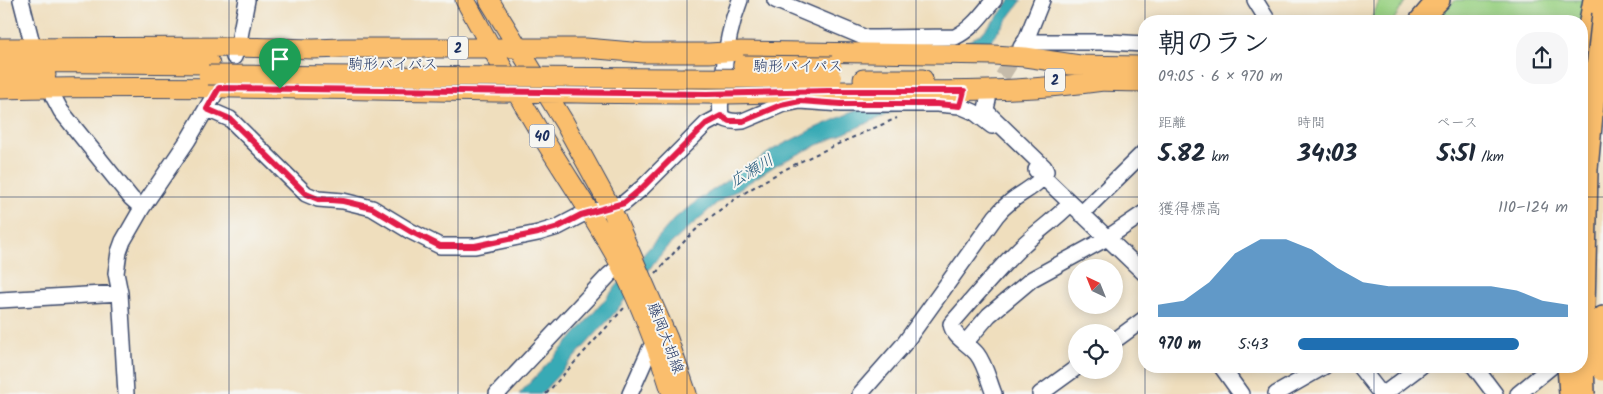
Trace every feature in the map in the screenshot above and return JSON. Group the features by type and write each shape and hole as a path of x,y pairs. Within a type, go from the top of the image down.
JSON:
{"highway":[{"path":"1412,15 1422,0"},
{"path":"1425,15 1439,0"},
{"path":"1588,32 1594,0"},
{"path":"1588,154 1592,94 1603,14"},
{"path":"1603,317 1588,362 1603,370"},
{"path":"1570,394 1582,373"},
{"path":"1584,394 1587,373"}],"main road":[{"name":"40","path":"489,0 547,93 611,208 625,264"},
{"name":"40","path":"465,1 516,92 589,213 625,264 639,289"},
{"name":"2","path":"0,48 33,47 236,52 343,48 586,48 643,54 726,52 911,61 988,61 1138,66"},
{"name":"駒形バイパス","path":"832,72 911,61"},
{"name":"駒形バイパス","path":"0,62 215,77"},
{"path":"1588,71 1603,73"},
{"name":"駒形バイパス","path":"0,76 215,77 832,72 890,78 956,94"},
{"name":"2","path":"0,89 52,88 215,77 547,93 720,94 855,91 956,94 1103,81 1138,82"},
{"path":"564,122 569,106 587,93"},
{"name":"藤岡大胡線","path":"639,289 655,346 672,394"},
{"name":"藤岡大胡線","path":"639,289 668,339 687,394"}],"street":[{"path":"22,0 33,47"},
{"path":"236,52 247,0"},
{"path":"721,116 720,94 726,52 732,19 740,0"},
{"path":"775,0 866,38 876,38 955,36 964,33 974,24 994,0"},
{"path":"1042,0 1024,43 1138,44"},
{"path":"1255,0 1264,15"},
{"path":"126,394 120,293 116,273 119,252 123,241 142,208 207,109 215,77"},
{"path":"52,88 53,96 61,111 131,198 142,208"},
{"path":"721,116 724,119 736,122 743,121 791,102 809,101 841,104 956,94 1138,267"},
{"path":"860,394 904,344 996,216 1011,201 1043,177 1046,171 987,112 988,100"},
{"path":"207,109 230,119 306,194 318,199 343,201 372,208 410,231 440,246 475,246 538,233 558,227 589,213 620,205 630,199 706,124 721,116"},
{"path":"994,394 977,355 952,329 951,324 989,280 1022,246 1060,215 1076,209 1138,157"},
{"path":"965,343 989,315 1032,279 1107,238 1138,217"},
{"path":"497,394 609,275 625,264"},
{"path":"0,300 120,293"},
{"path":"1123,334 1138,323"},
{"path":"630,394 650,349 655,346"},
{"path":"1226,373 1240,394"},
{"path":"1276,394 1313,373"},
{"path":"1365,373 1382,394 1411,373"},
{"path":"1479,373 1494,394"},
{"path":"1518,394 1544,373"},
{"path":"1040,394 1068,374"}],"path":[{"path":"546,394 639,289 706,221 742,195 810,157 902,115"}],"green space":[{"path":"1380,0 1406,0 1397,15 1373,15"},
{"path":"1456,0 1603,0 1587,15 1438,15"}],"water":[{"name":"広瀬川","path":"1010,0 1022,0 990,42 971,60 897,110 776,165 717,203 666,248 612,316 541,394 519,394 571,339 674,219 698,200 774,149 813,129 857,110 982,33"}],"pier":[{"path":"959,44 991,45 942,85 894,84"}],"tunnel":[{"path":"990,96 1020,48"}],"route":[{"path":"219,88 280,89 707,94 784,94 828,91 964,91 960,106 951,104 841,104 800,101 781,105 743,121 729,121 721,116 706,124 642,188 620,205 581,215 558,227 538,233 475,246 440,246 410,231 372,208 343,201 318,199 306,194 230,119 207,109 219,88"}]}
